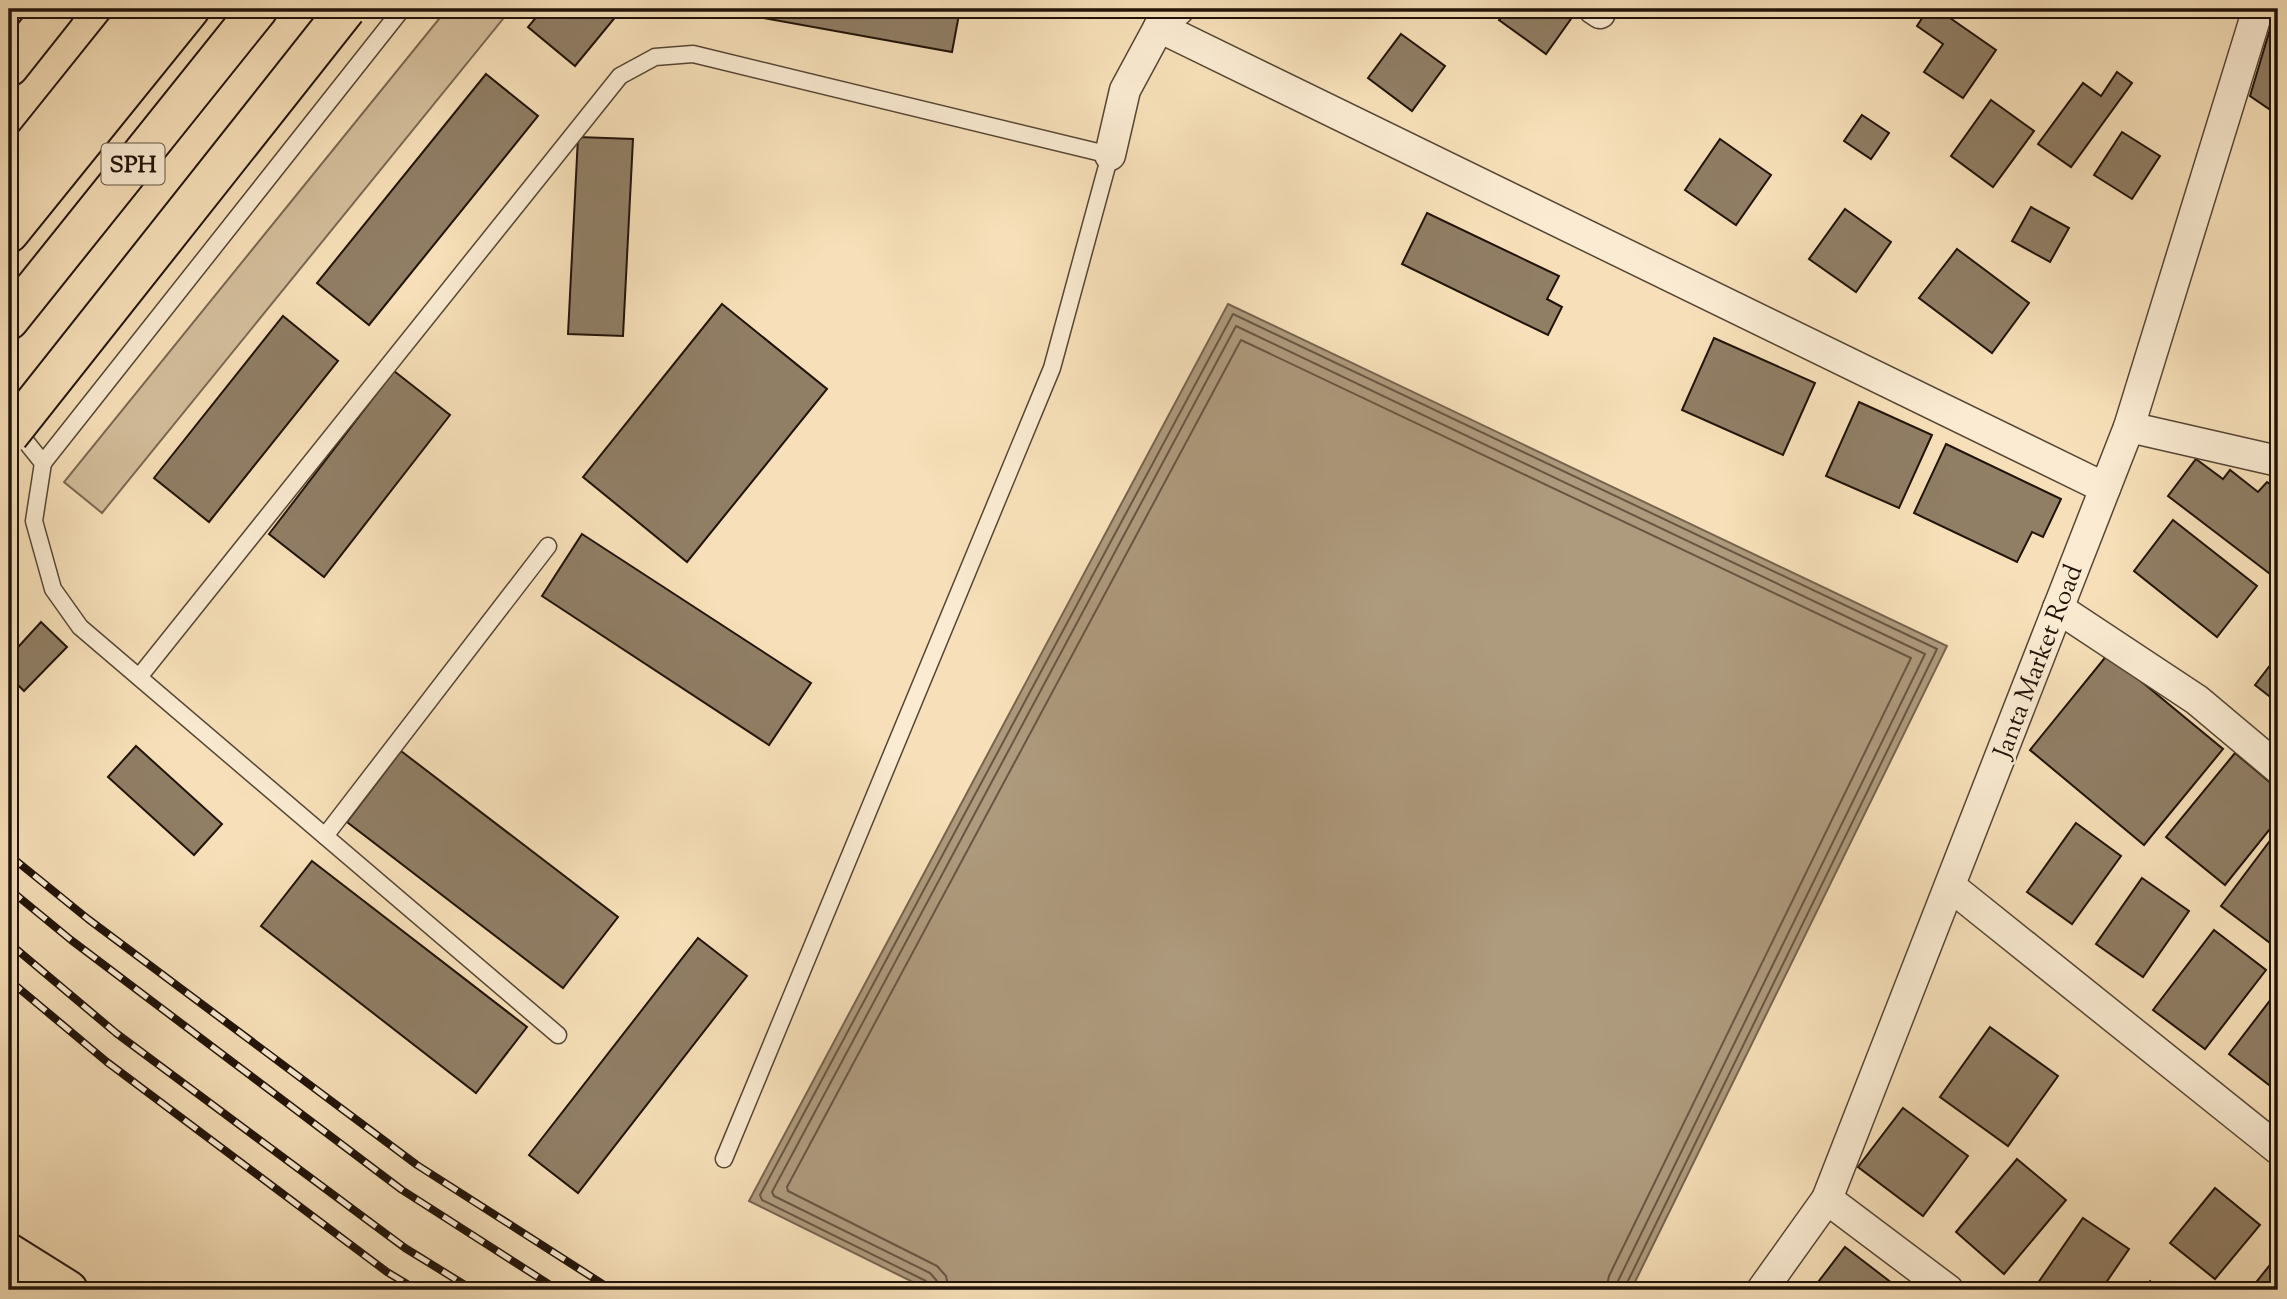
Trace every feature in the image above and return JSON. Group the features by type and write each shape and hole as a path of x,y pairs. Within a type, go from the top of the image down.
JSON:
{"main road":[{"path":"9,67 55,9"},
{"path":"9,175 142,9"},
{"path":"9,233 190,9"},
{"name":"SPH","path":"9,320 258,9"},
{"path":"9,435 346,9"},
{"path":"9,1253 68,1290"}],"street":[{"name":"Janta Market Road","path":"1762,1290 1827,1199 2129,427 2258,9"},
{"path":"1110,155 1125,90 1169,18 2105,488"},
{"path":"2129,427 2278,461"},
{"path":"2058,608 2197,700 2278,768"},
{"path":"1950,886 2278,1149"},
{"path":"1827,1199 1948,1290"}],"lane":[{"path":"402,9 43,463 34,521 53,589 80,627 558,1035"},
{"path":"139,677 620,76 655,57 692,54 1110,155 1052,368 724,1159"},
{"path":"9,421 43,463"},
{"path":"325,836 548,546"}],"shaded area":[{"path":"447,9 511,9 102,513 64,482"}],"water":[{"path":"1228,304 1947,646 1631,1290 929,1290 749,1201"}],"building":[{"path":"543,9 622,9 575,66 528,27"},
{"path":"714,9 960,9 952,52"},
{"path":"1508,9 1578,9 1546,54 1499,20"},
{"path":"1928,9 1937,9 1996,50 1963,98 1924,72 1943,44 1917,26"},
{"path":"2111,9 2129,9 2124,17"},
{"path":"2278,9 2278,115 2250,96"},
{"path":"1401,34 1445,66 1412,111 1368,78"},
{"path":"2117,72 2132,83 2071,167 2038,144 2083,83 2101,96"},
{"path":"486,74 538,116 369,325 317,283"},
{"path":"1991,100 2034,131 1993,187 1951,156"},
{"path":"1862,115 1889,133 1871,159 1844,141"},
{"path":"2122,132 2160,156 2132,199 2094,175"},
{"path":"578,137 633,139 623,336 568,334"},
{"path":"1720,139 1771,175 1736,225 1685,190"},
{"path":"2031,207 2069,228 2050,262 2012,241"},
{"path":"1845,209 1891,242 1856,292 1809,259"},
{"path":"1427,213 1559,276 1547,299 1562,307 1548,335 1402,264"},
{"path":"1957,249 2029,303 1992,353 1919,298"},
{"path":"722,304 827,389 687,562 583,477"},
{"path":"283,316 338,361 209,522 154,478"},
{"path":"1714,338 1815,383 1783,455 1682,410"},
{"path":"394,371 450,415 324,577 269,534"},
{"path":"1859,402 1932,435 1899,508 1826,476"},
{"path":"1946,444 2061,499 2043,537 2032,532 2017,562 1914,513"},
{"path":"2196,459 2223,479 2230,470 2258,492 2267,482 2278,490 2278,580 2168,496"},
{"path":"2173,520 2257,586 2217,637 2134,571"},
{"path":"582,534 811,683 769,745 542,596"},
{"path":"41,622 67,647 24,691 9,676 9,657"},
{"path":"2108,654 2223,749 2144,845 2030,750"},
{"path":"2278,655 2278,703 2255,685"},
{"path":"136,746 222,824 194,855 108,777"},
{"path":"401,751 618,917 563,988 347,822"},
{"path":"2235,753 2278,789 2278,819 2225,885 2166,837"},
{"path":"2076,823 2121,856 2072,924 2027,892"},
{"path":"2278,830 2278,949 2221,906"},
{"path":"312,861 527,1027 476,1093 261,926"},
{"path":"2142,878 2189,911 2143,977 2096,944"},
{"path":"2214,930 2266,970 2205,1049 2153,1010"},
{"path":"698,938 747,976 578,1193 529,1155"},
{"path":"2278,990 2278,1092 2229,1054"},
{"path":"1990,1027 2058,1076 2008,1146 1940,1097"},
{"path":"1903,1108 1968,1156 1923,1216 1858,1167"},
{"path":"2017,1159 2066,1200 2004,1274 1956,1232"},
{"path":"2215,1188 2260,1225 2215,1279 2170,1243"},
{"path":"2083,1218 2129,1249 2101,1290 2033,1290"},
{"path":"1845,1247 1901,1290 1812,1290"},
{"path":"2278,1255 2278,1290 2258,1290 2253,1286"},
{"path":"2150,1281 2163,1290 2143,1290"}],"railway":[{"path":"9,855 88,919 417,1165 612,1290"},
{"path":"9,889 71,940 402,1190 558,1290"},
{"path":"9,943 116,1033 405,1248 473,1290"},
{"path":"9,980 107,1062 387,1272 417,1290"}]}
